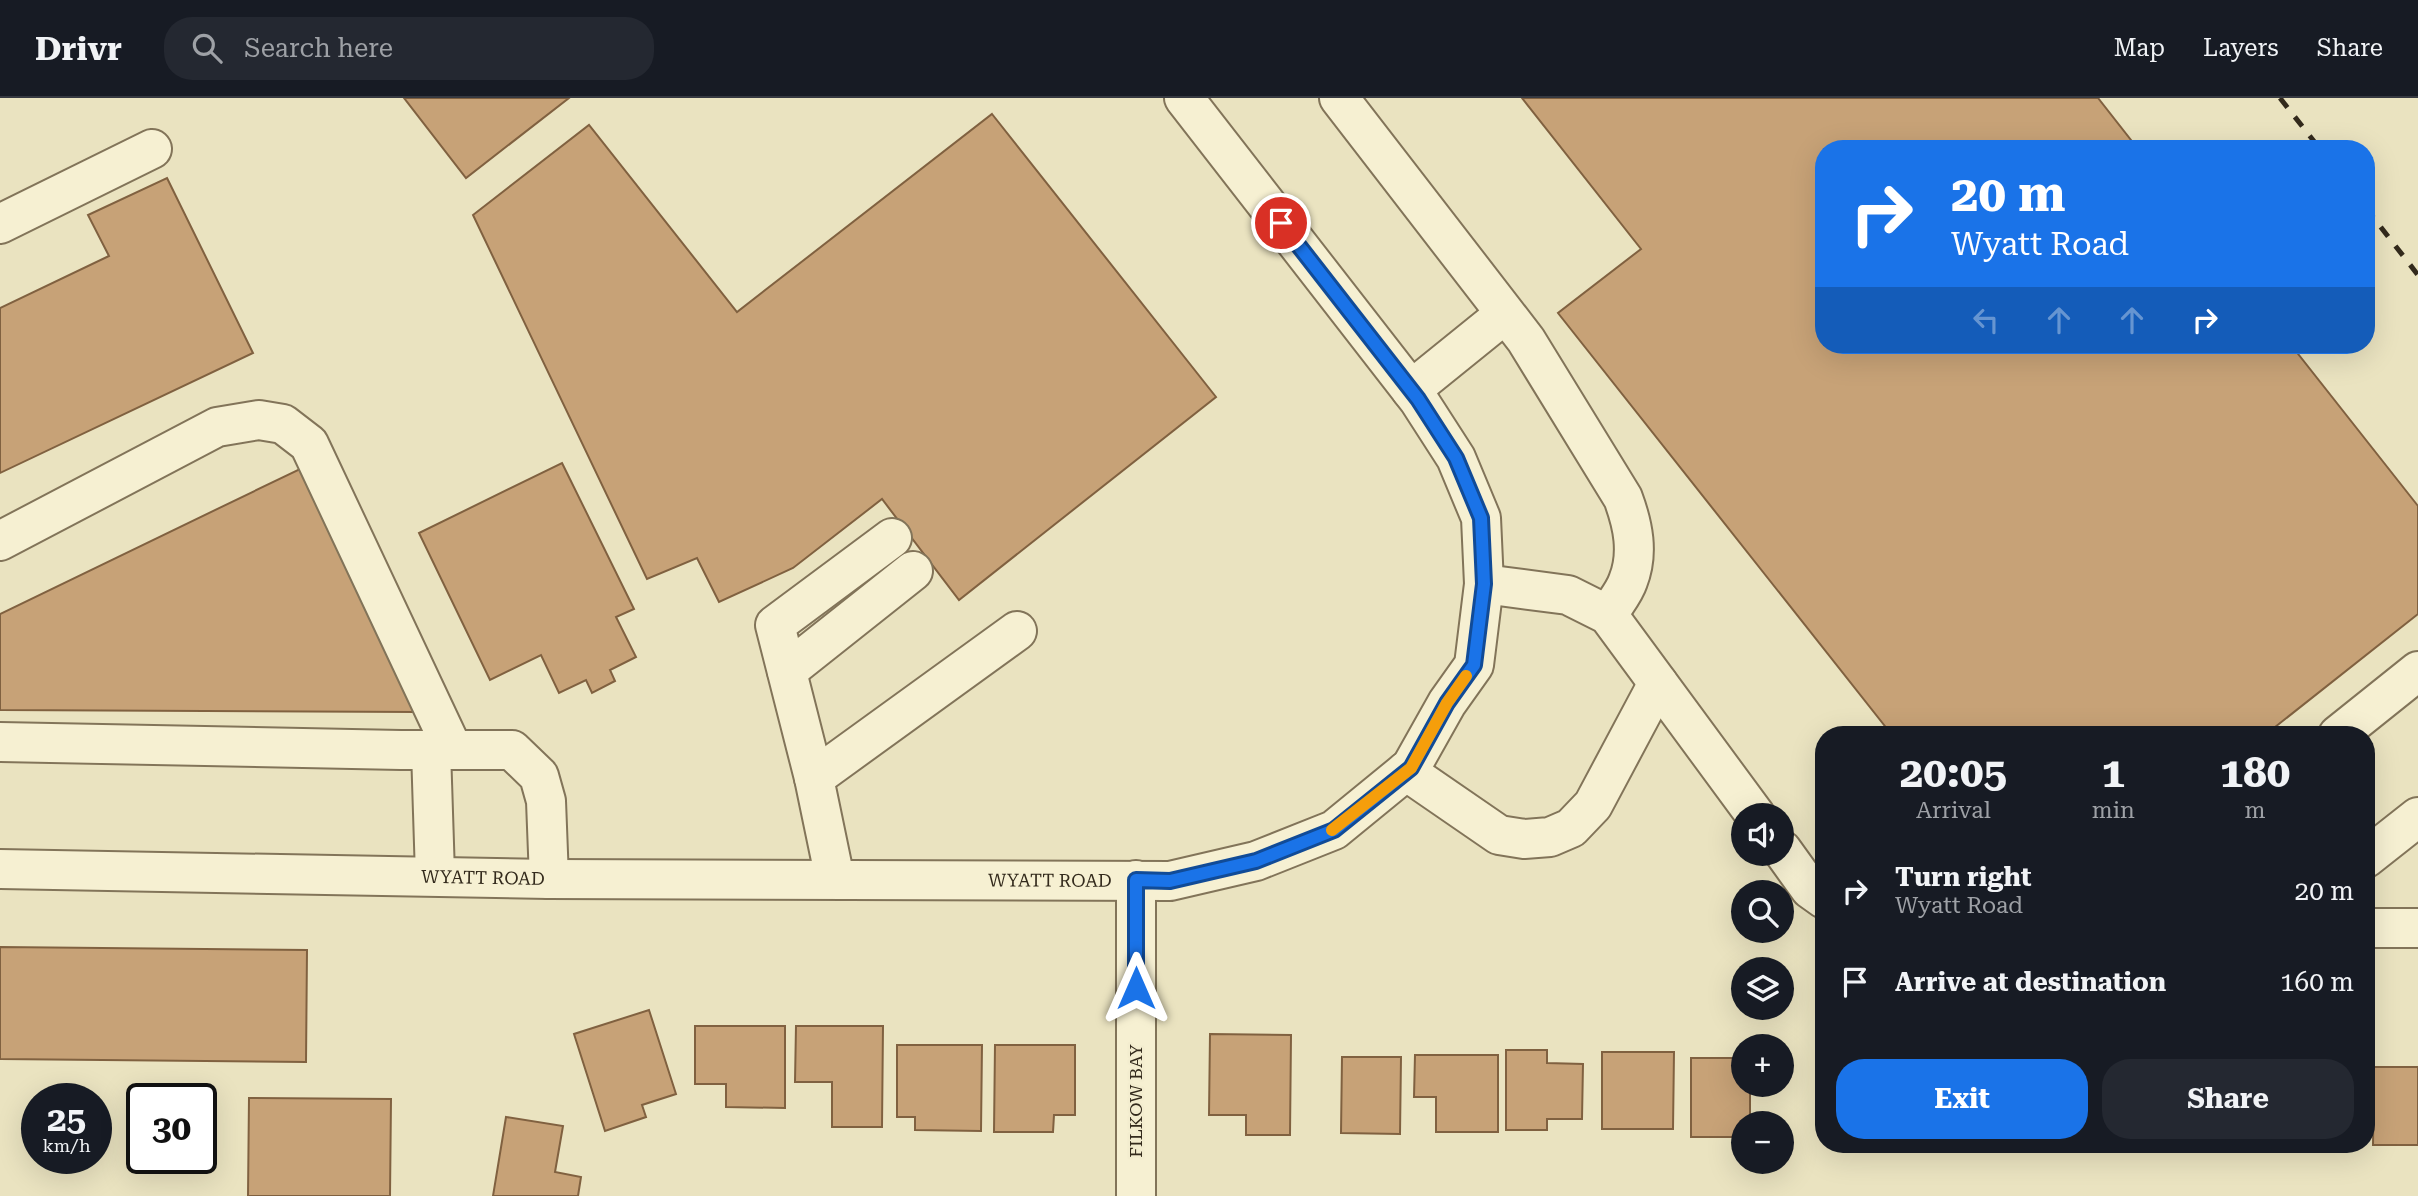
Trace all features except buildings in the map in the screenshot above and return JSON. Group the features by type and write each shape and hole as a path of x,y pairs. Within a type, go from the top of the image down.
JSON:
{"street":[{"name":"WYATT ROAD","path":"0,869 550,879 1170,881 1256,861 1334,830 1411,768 1447,703 1474,665 1484,584 1481,518 1456,458 1410,390 1184,98"},
{"path":"1339,98 1526,340 1623,498 1633,523 1634,550 1629,580 1608,615"},
{"path":"0,224 152,149"},
{"path":"1410,390 1506,314"},
{"path":"0,541 217,427 259,420 283,424 309,444 442,750 435,875"},
{"path":"835,879 814,778 775,625 892,538"},
{"path":"787,671 913,571"},
{"path":"1484,584 1568,594 1608,615 1746,803"},
{"path":"814,778 1017,631"},
{"path":"2349,726 2418,671"},
{"path":"1406,771 1499,835 1524,839 1550,837 1571,828 1593,805 1658,683"},
{"path":"0,742 512,750 539,776 546,801 550,879"},
{"path":"2375,851 2418,817"},
{"path":"1793,866 1815,893"},
{"name":"FILKOW BAY","path":"1136,880 1136,1196"},
{"path":"2375,928 2418,928"}],"railway":[{"path":"2280,98 2313,140"},
{"path":"2375,220 2418,275"}],"slow traffic":[{"path":"1332,830 1411,768 1447,703 1466,676"}],"route":[{"path":"1136,988 1136,880 1170,881 1256,861 1334,830 1411,768 1447,703 1474,665 1484,584 1481,518 1456,458 1418,399 1281,223"}]}
